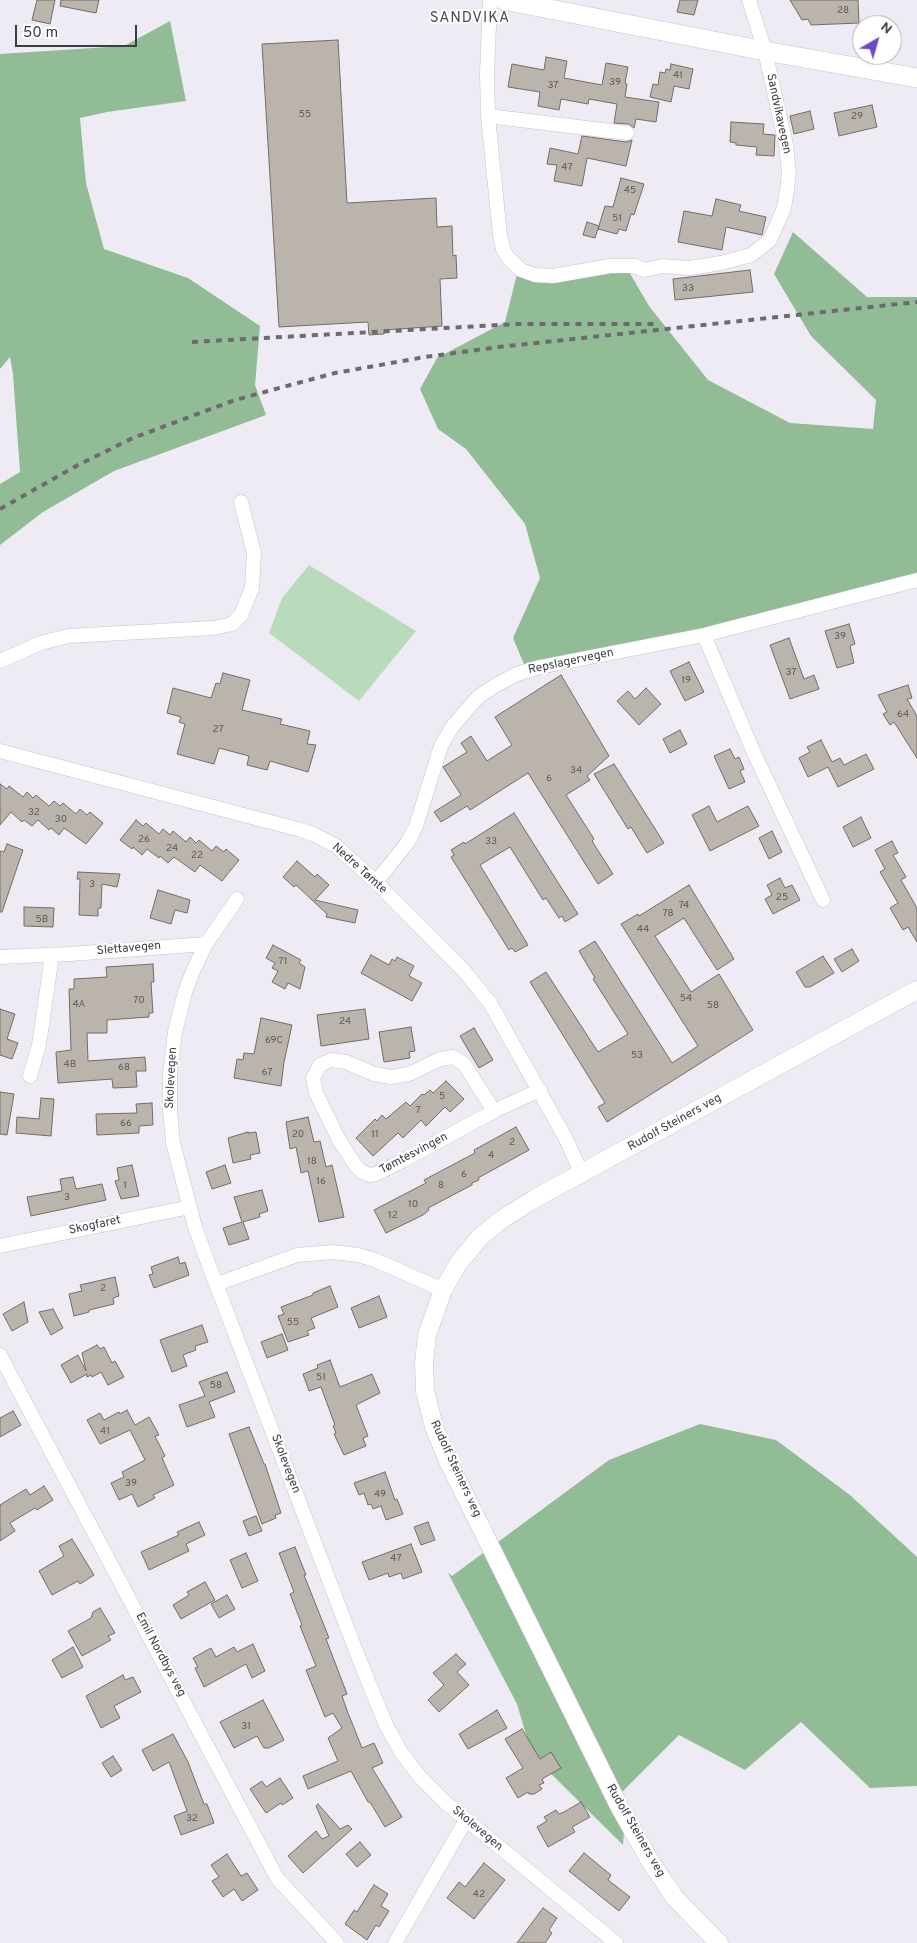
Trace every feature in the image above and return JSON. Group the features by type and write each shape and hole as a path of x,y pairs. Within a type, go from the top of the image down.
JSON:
{"main road":[{"path":"503,0 765,51 917,78"}],"street":[{"path":"490,0 487,74 488,116 627,133"},
{"name":"Sandvikavegen","path":"488,116 500,235 503,249 509,259 521,270 535,275 553,276 610,266 635,266 644,270 662,266 690,268 752,255 770,240 784,208 789,173 786,145 765,51 749,0"},
{"path":"0,661 41,643 68,636 212,628 232,624 241,615 252,588 254,554 241,502"},
{"name":"Repslagervegen","path":"376,882 408,842 416,826 441,746 452,727 478,697 517,674 540,667 704,635 917,580"},
{"path":"704,635 754,753 822,900"},
{"name":"Nedre Tømte","path":"0,751 313,834 345,853 480,988 502,1020 565,1137 582,1174"},
{"name":"Skolevegen","path":"237,899 206,944 193,972 175,1032 170,1074 170,1110 173,1143 195,1227 386,1725 401,1752 419,1776 466,1820 616,1943"},
{"name":"Slettavegen","path":"0,956 52,955 206,944"},
{"path":"30,1076 39,1045 52,955"},
{"name":"Rudolf Steiners veg","path":"719,1943 675,1898 650,1861 619,1806 439,1441 430,1415 425,1391 424,1364 430,1323 443,1290 458,1264 468,1250 490,1228 528,1203 917,990"},
{"name":"Tømtesvingen","path":"494,1111 464,1064 453,1057 440,1059 409,1074 391,1077 374,1074 346,1062 332,1060 320,1065 313,1078 316,1093 339,1140 356,1166 362,1172 370,1175 376,1174 404,1160 494,1111 540,1090"},
{"name":"Skogfaret","path":"0,1246 190,1207"},
{"path":"217,1284 297,1255 333,1252 358,1255 375,1260 443,1290"},
{"name":"Emil Nordbys veg","path":"0,1355 278,1878 336,1943"},
{"path":"395,1943 466,1820"}],"green space":[{"path":"170,21 186,101 107,112 80,118 86,183 104,249 188,278 260,326 255,385 266,415 114,471 43,512 0,545 0,484 20,472 13,374 10,357 0,369 0,54 124,46"},
{"path":"793,232 867,297 917,297 917,578 529,676 513,638 540,578 525,524 466,449 438,429 420,389 437,358 505,322 520,262 540,269 628,270 649,306 708,380 790,423 873,429 876,400 811,336 774,274"},
{"path":"309,565 416,631 359,701 269,633 282,598"},
{"path":"700,1424 776,1440 850,1495 917,1557 917,1786 870,1788 801,1722 745,1770 679,1735 619,1795 624,1830 623,1845 532,1755 517,1704 448,1573 452,1576 609,1460"}],"building":[{"path":"37,0 55,0 50,24 32,20"},
{"path":"61,0 99,0 96,13 60,6"},
{"path":"680,0 698,0 694,15 677,12"},
{"path":"790,0 858,0 859,15 852,15 852,23 811,25 808,19 802,20"},
{"path":"338,40 347,203 436,198 437,227 452,226 453,256 456,255 457,278 440,279 442,326 384,330 384,334 369,335 368,322 279,327 262,44"},
{"path":"546,57 567,61 564,78 602,85 606,63 628,67 625,97 659,102 656,122 636,119 634,128 629,124 614,123 617,104 589,99 588,104 561,99 559,110 538,106 540,92 508,87 512,64 544,70"},
{"path":"671,64 693,69 689,89 674,86 671,102 650,97 653,84 658,85 660,72 665,73 666,69 670,70"},
{"path":"872,105 877,127 839,136 834,113"},
{"path":"810,111 814,129 794,134 790,116"},
{"path":"731,122 764,124 763,134 775,135 774,156 756,155 757,147 736,145 736,143 730,142"},
{"path":"582,136 626,142 632,140 626,166 587,158 582,186 554,181 557,165 547,164 550,148 578,154"},
{"path":"621,178 644,184 634,215 631,214 626,231 619,229 617,234 598,229 605,206 613,207"},
{"path":"716,199 741,205 739,211 766,217 762,235 726,227 722,250 678,242 684,211 712,216"},
{"path":"587,222 599,226 595,238 583,235"},
{"path":"750,270 753,292 675,300 673,279"},
{"path":"849,624 855,644 850,646 854,663 837,668 825,631"},
{"path":"789,638 804,679 814,675 819,689 790,699 770,645"},
{"path":"689,662 704,692 685,701 670,671"},
{"path":"223,673 250,680 242,710 282,719 280,724 310,731 307,744 316,745 308,772 270,761 267,770 247,765 249,756 219,748 214,764 177,754 185,724 179,722 181,717 167,713 173,688 211,698 216,683 220,684"},
{"path":"561,675 609,756 587,776 590,780 566,795 594,839 592,841 613,874 598,884 528,773 470,810 467,806 441,822 434,812 461,795 443,767 467,752 461,743 471,736 487,761 512,745 495,717"},
{"path":"908,685 912,698 907,699 917,716 917,758 894,722 890,725 883,714 887,712 878,695"},
{"path":"646,688 661,704 639,725 617,701 628,691 635,699"},
{"path":"680,730 687,744 670,753 663,739"},
{"path":"821,740 832,762 840,758 844,765 866,754 874,769 838,787 828,767 808,777 799,758 810,752 807,747"},
{"path":"730,749 735,759 739,757 744,769 740,771 745,782 729,789 714,756"},
{"path":"614,764 664,843 647,853 631,827 628,829 594,774"},
{"path":"0,784 7,789 9,786 23,797 27,792 33,798 36,795 49,806 54,801 60,806 63,803 76,814 80,809 87,815 90,812 103,823 86,844 64,828 59,835 51,828 49,830 38,820 32,826 24,820 22,822 11,812 0,825"},
{"path":"709,806 717,822 748,806 759,826 710,851 692,815"},
{"path":"514,813 578,914 565,922 562,916 559,918 546,898 543,900 510,847 480,865 528,945 515,952 512,948 509,950 451,857 454,855 451,850 464,842 465,844"},
{"path":"861,817 871,838 853,847 843,827"},
{"path":"136,820 143,826 146,823 159,834 163,829 170,835 173,831 186,842 190,837 196,843 199,840 212,851 216,846 224,852 226,849 239,860 222,881 200,865 195,872 174,857 168,863 147,849 142,855 133,847 132,849 120,840"},
{"path":"772,831 782,852 769,859 759,838"},
{"path":"892,841 898,853 893,855 906,877 901,880 917,908 917,942 908,927 903,930 890,908 898,903 880,872 885,869 875,850"},
{"path":"7,844 23,850 2,912 0,912 0,851 4,852"},
{"path":"297,861 315,877 317,874 329,885 315,900 358,910 355,923 326,917 327,914 296,885 294,887 283,877"},
{"path":"78,872 120,874 117,887 102,884 101,908 98,908 98,916 79,915 80,879 77,879"},
{"path":"780,878 785,888 792,885 800,900 773,914 765,899 772,895 767,885"},
{"path":"689,885 734,959 717,970 684,918 655,936 691,992 719,974 753,1030 607,1122 598,1107 605,1103 530,982 546,972 598,1052 628,1034 593,979 595,978 579,951 595,941 672,1063 698,1046 621,924 638,914 639,916"},
{"path":"158,890 190,900 187,913 175,910 171,924 150,918"},
{"path":"24,907 54,908 53,927 24,926"},
{"path":"273,945 301,960 299,963 305,967 300,989 288,983 285,989 272,982 278,971 272,968 275,963 266,958"},
{"path":"852,949 859,961 842,972 834,959"},
{"path":"371,955 389,965 392,959 395,961 397,957 414,966 409,976 422,983 412,1001 361,973"},
{"path":"823,956 834,973 810,987 805,987 796,972"},
{"path":"153,964 154,982 151,982 153,1013 149,1013 149,1017 107,1020 107,1033 87,1033 88,1061 145,1057 146,1071 136,1071 137,1087 113,1088 112,1079 58,1083 56,1052 71,1050 69,989 74,989 74,979 107,977 106,967"},
{"path":"0,1009 15,1014 7,1039 18,1043 12,1059 0,1055"},
{"path":"365,1009 369,1039 321,1046 317,1015"},
{"path":"261,1018 292,1025 281,1086 234,1078 237,1059 243,1060 244,1053 254,1054"},
{"path":"411,1027 415,1051 409,1052 410,1058 384,1062 379,1032"},
{"path":"474,1028 493,1060 479,1068 460,1036"},
{"path":"446,1081 464,1099 450,1112 445,1107 426,1126 421,1120 403,1138 398,1133 373,1156 356,1138 375,1119 377,1121 382,1115 386,1119 406,1102 410,1106 422,1094 424,1095 430,1090 433,1093"},
{"path":"0,1092 14,1094 7,1135 0,1134"},
{"path":"41,1098 54,1099 51,1136 16,1133 17,1117 39,1119"},
{"path":"152,1103 153,1125 139,1126 139,1133 97,1135 96,1114 137,1113 136,1104"},
{"path":"308,1117 314,1142 320,1141 326,1167 332,1165 344,1217 319,1222 308,1171 301,1173 296,1147 290,1149 286,1122"},
{"path":"516,1127 529,1150 478,1178 479,1180 472,1183 472,1185 428,1208 429,1210 423,1215 386,1233 374,1210 426,1183 424,1180 475,1153 474,1150"},
{"path":"248,1132 256,1132 260,1153 250,1155 251,1159 233,1163 228,1138"},
{"path":"132,1165 139,1196 121,1199 115,1181 119,1180 117,1168"},
{"path":"225,1165 231,1183 212,1189 206,1172"},
{"path":"73,1177 76,1189 102,1184 106,1200 31,1216 27,1197 62,1191 60,1179"},
{"path":"262,1190 268,1211 259,1214 260,1217 243,1222 249,1239 229,1245 223,1228 242,1222 234,1197"},
{"path":"178,1257 180,1264 185,1262 189,1275 154,1288 149,1275 153,1274 151,1267"},
{"path":"115,1277 119,1296 113,1298 114,1304 74,1316 69,1294 82,1291 80,1285"},
{"path":"330,1286 338,1307 311,1318 315,1328 307,1331 309,1335 288,1342 278,1316 284,1314 281,1307 313,1295 313,1293"},
{"path":"379,1296 387,1317 359,1328 351,1308"},
{"path":"24,1302 28,1322 12,1331 3,1314"},
{"path":"53,1309 63,1328 51,1335 39,1312"},
{"path":"202,1325 208,1342 195,1346 196,1350 183,1355 187,1366 172,1372 160,1340"},
{"path":"282,1334 288,1350 267,1358 261,1342"},
{"path":"97,1345 100,1349 104,1347 112,1363 115,1361 124,1377 108,1385 101,1372 92,1377 91,1375 87,1377 87,1374 71,1383 61,1365 78,1355 86,1371 82,1353"},
{"path":"330,1360 340,1387 372,1374 380,1393 356,1405 368,1436 363,1438 366,1446 344,1455 334,1434 336,1433 333,1426 335,1425 321,1387 309,1391 303,1374 318,1368 317,1365"},
{"path":"227,1372 235,1392 209,1402 215,1417 187,1427 179,1405 205,1396 199,1382"},
{"path":"127,1410 135,1425 149,1417 159,1435 155,1436 165,1456 162,1458 174,1485 153,1495 155,1498 138,1507 132,1494 119,1500 111,1483 124,1477 122,1472 145,1460 130,1430 100,1444 87,1420 100,1413 104,1420"},
{"path":"13,1411 21,1425 0,1437 0,1418"},
{"path":"249,1427 265,1464 281,1513 275,1515 276,1518 262,1524 229,1434"},
{"path":"385,1472 395,1500 397,1499 403,1514 386,1520 381,1506 373,1509 371,1504 368,1505 364,1493 359,1495 354,1483"},
{"path":"44,1486 53,1500 10,1523 15,1531 0,1541 0,1505 26,1489 30,1495"},
{"path":"256,1516 262,1531 249,1536 243,1521"},
{"path":"199,1522 205,1535 186,1544 189,1551 149,1570 141,1552 179,1535 177,1532"},
{"path":"428,1522 435,1540 421,1545 414,1527"},
{"path":"72,1539 94,1575 80,1584 78,1581 52,1595 39,1571 64,1556 59,1546"},
{"path":"411,1544 422,1572 403,1579 401,1573 389,1577 388,1573 369,1580 362,1562"},
{"path":"295,1547 329,1638 326,1639 347,1694 342,1696 348,1713 362,1748 374,1743 383,1763 372,1768 402,1817 385,1827 370,1802 368,1802 351,1771 308,1789 303,1776 338,1761 328,1738 342,1728 333,1713 325,1717 306,1670 316,1666 300,1626 302,1625 290,1594 294,1592 279,1553"},
{"path":"246,1553 258,1581 242,1588 230,1560"},
{"path":"205,1582 215,1600 181,1619 173,1605 189,1595 187,1592"},
{"path":"227,1595 235,1609 219,1618 211,1604"},
{"path":"100,1608 115,1633 108,1636 111,1640 82,1656 68,1631 91,1618 93,1612"},
{"path":"253,1644 265,1671 252,1678 246,1664 204,1687 195,1668 198,1667 193,1658 211,1648 216,1657 234,1647 237,1652"},
{"path":"73,1647 83,1667 62,1678 52,1660"},
{"path":"456,1654 466,1664 457,1672 469,1685 439,1712 428,1700 444,1685 433,1673"},
{"path":"123,1675 125,1680 133,1677 141,1692 114,1706 120,1718 101,1728 86,1696"},
{"path":"263,1700 284,1740 269,1748 264,1748 257,1736 234,1748 220,1722"},
{"path":"497,1710 507,1728 468,1749 459,1734"},
{"path":"522,1729 540,1759 551,1752 561,1768 542,1779 544,1783 539,1785 542,1789 534,1794 529,1794 528,1792 518,1798 506,1778 523,1768 505,1739"},
{"path":"173,1734 188,1762 204,1804 207,1804 214,1823 181,1835 174,1816 187,1811 169,1762 153,1771 142,1750"},
{"path":"113,1756 122,1770 111,1777 102,1763"},
{"path":"280,1778 293,1798 266,1813 250,1789 262,1781 266,1787"},
{"path":"581,1802 590,1817 572,1827 575,1832 548,1847 537,1827 547,1821 544,1817 556,1810 559,1814 564,1812"},
{"path":"318,1804 340,1829 348,1825 352,1829 303,1873 288,1856 316,1831 322,1839 329,1836 316,1806"},
{"path":"360,1842 371,1855 357,1867 346,1854"},
{"path":"584,1853 611,1875 608,1880 630,1897 619,1911 569,1871"},
{"path":"227,1854 241,1876 247,1873 258,1890 242,1901 234,1889 223,1897 212,1881 219,1877 211,1865"},
{"path":"484,1863 505,1880 474,1919 447,1898 459,1882 465,1887"},
{"path":"374,1885 388,1894 381,1906 389,1911 379,1927 376,1925 367,1940 345,1924 354,1910 357,1912"},
{"path":"543,1908 557,1918 549,1930 552,1933 545,1943 517,1943"}],"railway":[{"path":"0,509 78,465 133,438 235,400 335,373 425,357 499,347 917,302"},
{"path":"192,342 517,324 657,324"}],"district":[{"name":"SANDVIKA","path":"470,19"}]}
